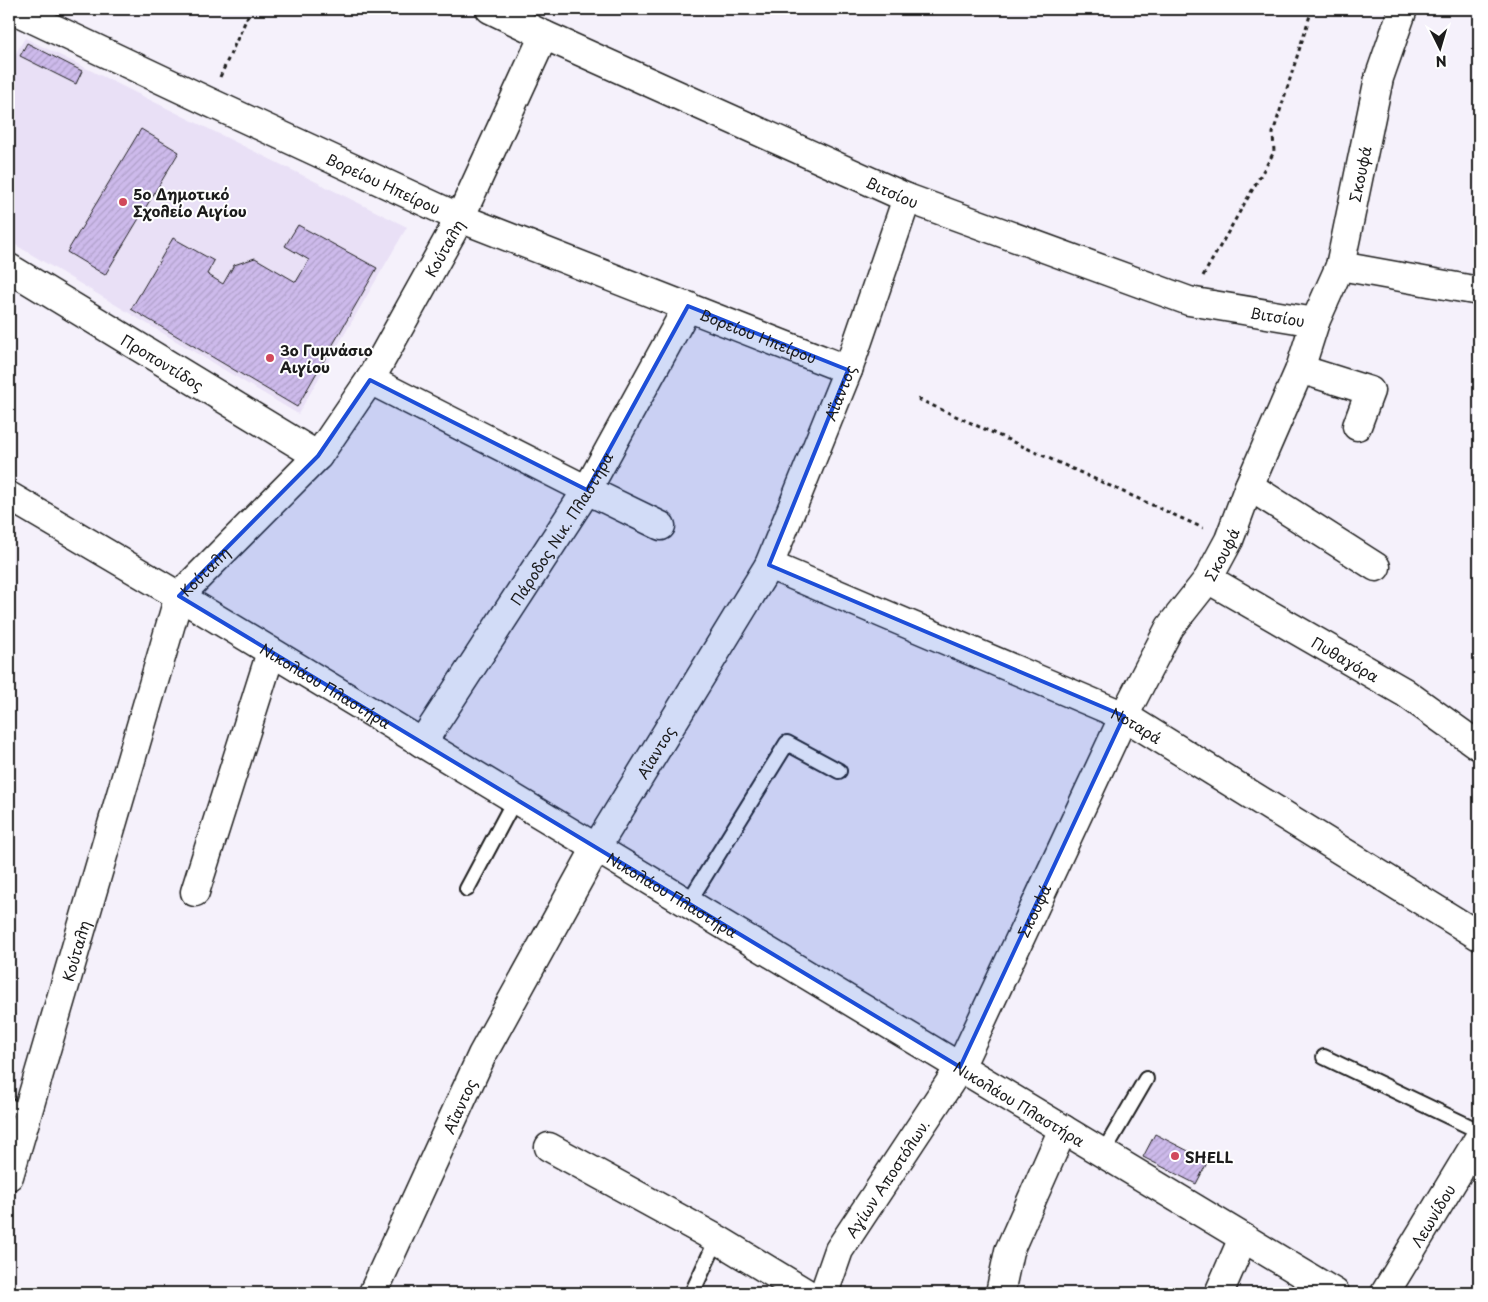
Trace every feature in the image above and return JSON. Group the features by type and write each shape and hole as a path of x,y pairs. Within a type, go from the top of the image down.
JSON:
{"street":[{"name":"Βιτσίου","path":"490,9 908,198 1188,301 1315,322"},
{"name":"Σκουφά","path":"960,1067 1124,716 1170,627 1208,579 1229,540 1249,486 1300,369 1315,322 1340,266 1379,78 1403,9"},
{"name":"Βορείου Ηπείρου","path":"15,15 460,218 848,370"},
{"name":"Κούταλη","path":"9,1176 18,1109 180,596 318,456 370,380 460,218 544,34"},
{"name":"Αΐαντος","path":"374,1293 482,1055 596,848 769,565 848,370 908,198"},
{"path":"1340,266 1479,291"},
{"name":"Προποντίδος","path":"9,268 318,456"},
{"name":"Πάροδος Νικ. Πλαστήρα","path":"422,744 587,490 688,306"},
{"path":"1300,369 1370,392 1357,426"},
{"path":"370,380 661,526"},
{"path":"1249,486 1376,567"},
{"name":"Νικολάου Πλαστήρα","path":"9,496 180,596 422,744 1335,1293"},
{"name":"Νοταρά","path":"769,565 1124,716 1479,936"},
{"name":"Πυθαγόρα","path":"1208,579 1404,692 1477,738"},
{"path":"195,892 271,652"},
{"name":"Αγίων Αποστόλων.","path":"824,1293 839,1250 960,1067"},
{"path":"1000,1293 1009,1251 1063,1129"},
{"name":"Λεωνίδου","path":"1385,1293 1479,1138"},
{"path":"549,1148 717,1239 806,1293"},
{"path":"1219,1293 1243,1238"}],"lane":[{"path":"688,904 787,743 839,771"},
{"path":"467,889 515,800"},
{"path":"1324,1057 1479,1131"},
{"path":"1102,1153 1146,1079"},
{"path":"692,1293 717,1239"}],"path":[{"path":"209,102 250,9"},
{"path":"1188,301 1274,152 1273,133 1312,9"},
{"path":"918,398 1229,540"}],"highlighted area":[{"path":"688,306 848,370 769,565 1124,716 960,1067 179,596 318,456 370,380 587,490"}],"shaded area":[{"path":"25,38 407,227 298,414 9,241 9,64"}],"building":[{"path":"27,43 82,71 76,84 20,56"},
{"name":"5ο Δημοτικό Σχολείο Αιγίου","path":"141,129 179,152 105,275 67,252"},
{"name":"3ο Γυμνάσιο Αιγίου","path":"298,225 377,268 297,407 131,309 173,238 214,261 207,274 223,284 234,265 255,258 296,282 309,260 285,246"},
{"path":"1155,1134 1208,1161 1196,1184 1143,1157"}],"place":[{"name":"5ο Δημοτικό Σχολείο Αιγίου","path":"123,202"},
{"name":"3ο Γυμνάσιο Αιγίου","path":"270,358"},
{"name":"SHELL","path":"1175,1156"}]}
